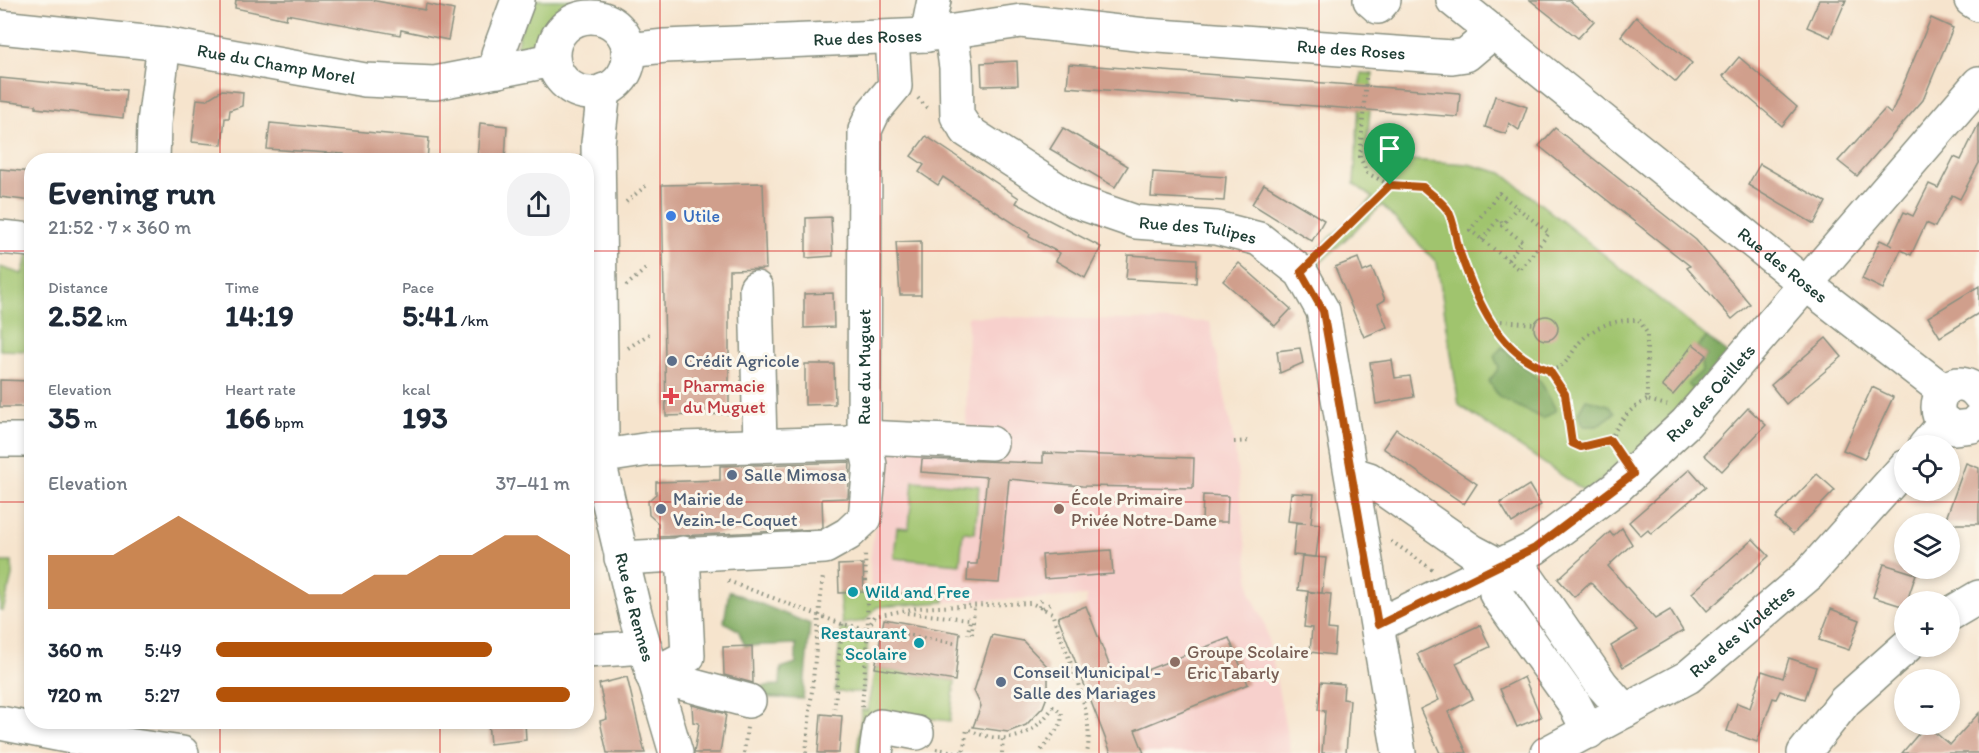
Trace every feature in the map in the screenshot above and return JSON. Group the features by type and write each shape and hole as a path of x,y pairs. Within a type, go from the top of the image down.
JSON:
{"street":[{"path":"499,71 498,54 518,0"},
{"name":"Rue des Tulipes","path":"934,0 939,34 956,67 957,116 967,130 1075,201 1136,222 1216,228 1260,239 1301,272 1323,311 1353,474 1399,753"},
{"path":"1370,0 1378,7 1384,0"},
{"path":"1453,0 1492,33"},
{"path":"1972,0 1979,5"},
{"path":"590,10 620,31 628,50 628,63 623,75 591,91 561,79 553,60 558,35 590,10"},
{"name":"Rue des Roses","path":"628,50 665,46 939,34 1021,21 1145,35 1452,57 1466,55 1492,33 1681,181 1807,285 1971,396"},
{"name":"Rue du Champ Morel","path":"0,27 164,44 365,80 435,83 553,60"},
{"name":"Rue du Muguet","path":"598,457 650,449 850,442 864,437 865,130 874,111 895,86 892,37"},
{"path":"153,153 154,123 164,44"},
{"name":"Rue des Oeillets","path":"1378,625 1497,569 1535,548 1633,474 1686,423 1979,83"},
{"path":"586,153 586,128 591,91"},
{"name":"Rue de Rennes","path":"591,91 598,143 602,438 598,457"},
{"path":"0,237 24,239"},
{"path":"756,288 760,444"},
{"path":"1935,434 1940,418 1937,404 1971,396"},
{"path":"621,558 837,540 865,518 870,465 864,437 991,443"},
{"path":"0,440 24,440"},
{"name":"Rue de Rennes","path":"594,450 598,457 648,661 676,753"},
{"path":"1353,474 1369,479 1489,560 1497,569 1526,576 1602,684 1625,711"},
{"name":"Rue des Violettes","path":"1547,753 1688,677 1808,575 1894,479"},
{"path":"648,661 688,656 683,553"},
{"path":"1497,569 1496,594 1574,703 1589,732"},
{"path":"1960,608 1979,597"},
{"path":"594,652 648,661 749,701"},
{"path":"1804,753 1845,701 1895,657"},
{"path":"0,723 24,728"},
{"path":"876,753 880,726 925,741"},
{"path":"31,729 183,753"}],"path":[{"path":"1368,52 1360,157 1367,173 1390,185 1423,187 1448,210 1460,254 1488,320 1518,356 1533,365 1549,370 1567,363 1581,341 1601,327 1620,319 1639,320 1647,333 1647,399"},
{"path":"1301,272 1390,185"},
{"path":"1499,193 1517,207 1549,233 1520,270 1470,230 1499,193"},
{"path":"1504,224 1517,207"},
{"path":"1482,240 1498,219 1504,224 1502,226 1522,242 1508,260"},
{"path":"1488,320 1535,324"},
{"path":"1549,370 1565,394 1572,443 1581,447 1610,440"},
{"path":"1610,440 1619,421 1632,407 1647,399 1672,407"},
{"path":"1610,440 1633,474"},
{"path":"1234,442 1251,441"},
{"path":"1362,527 1370,526 1447,580 1453,589"},
{"path":"806,753 820,614 837,540 866,555 868,628 864,692"},
{"path":"743,586 842,624 959,644"},
{"path":"1011,597 1013,604"},
{"path":"1041,597 1041,608"},
{"path":"907,612 917,608 1031,603 1052,613 1084,707 1091,738 1088,753"},
{"path":"1041,608 1052,603"},
{"path":"868,628 875,616 907,612 970,619 970,634 974,607"},
{"path":"834,715 842,624"},
{"path":"925,741 963,753 967,729 978,734 1021,737 1041,725 1053,707 1062,712 1061,724 1039,753"},
{"path":"1002,753 1003,737"}],"shaded area":[{"name":"École Primaire Privée Notre-Dame","path":"968,316 1210,322 1234,442 1251,594 1265,624 1291,753 1111,753 1058,617 1086,606 1087,596 944,602 943,596 871,595 870,562 884,454 966,430"}],"green space":[{"path":"529,0 570,0 561,15 540,38 524,47 516,47"},
{"path":"1361,73 1373,74 1366,157 1468,164 1502,173 1729,355 1629,459 1586,492 1459,405 1437,263 1382,205 1315,268 1307,259 1373,198 1354,184"},
{"path":"0,267 22,274 24,268 24,351 0,350"},
{"path":"1707,337 1729,355 1700,388 1693,389 1688,384 1702,371 1701,362 1707,355 1697,347"},
{"path":"1502,347 1541,382 1556,410 1543,419 1499,397 1489,381 1499,368 1494,356"},
{"path":"1586,399 1608,405 1615,413 1597,426 1584,426 1578,413"},
{"path":"913,481 979,486 975,533 963,532 960,564 894,558 897,527 909,528"},
{"path":"0,562 12,562 12,576 3,611 0,610"},
{"path":"729,591 810,624 803,699 756,697 763,686 780,685 781,668 796,663 796,644 745,646 738,630 724,622"},
{"path":"864,592 871,595 943,595 944,602 877,607 865,621 842,624 839,593"},
{"path":"841,628 868,636 864,692 835,692"},
{"path":"875,668 955,681 950,721 875,712 870,753 857,753 862,709 867,711"}],"building":[{"path":"236,0 371,0 425,10 426,4 454,10 448,40 401,30 400,35 287,14 286,19 235,8"},
{"path":"1530,0 1569,0 1594,21 1578,38"},
{"path":"1819,0 1846,0 1830,37 1807,27"},
{"path":"1636,17 1692,63 1676,82 1621,36"},
{"path":"1931,18 1953,28 1923,100 1857,176 1838,161 1885,109 1891,114"},
{"path":"1739,57 1797,107 1782,126 1723,76"},
{"path":"1017,61 1018,85 982,86 981,63"},
{"path":"1069,64 1460,93 1458,117 1067,87"},
{"path":"0,78 126,90 123,118 36,108 36,105 0,101"},
{"path":"222,90 243,92 242,106 230,110 229,118 225,118 222,145 192,142 197,99 206,100"},
{"path":"1495,96 1527,107 1519,130 1509,123 1506,134 1485,127"},
{"path":"270,123 429,138 428,153 329,153 267,149"},
{"path":"480,123 507,126 505,153 478,153"},
{"path":"1979,123 1979,163 1960,199 1952,195 1935,227 1926,223 1911,255 1901,250 1883,289 1862,279 1880,240 1893,246 1889,244 1904,212 1913,216 1929,184 1938,188 1954,157 1961,160"},
{"path":"1063,128 1128,166 1115,187 1050,149"},
{"path":"1555,128 1696,240 1750,304 1732,319 1687,268 1690,266 1539,146"},
{"path":"926,136 1019,198 1016,203 1101,247 1085,278 1056,261 1060,253 1029,237 1030,234 943,177 938,185 919,172 924,165 911,156"},
{"path":"1760,164 1826,202 1814,224 1748,185"},
{"path":"0,169 24,171 24,200 0,197"},
{"path":"1153,172 1226,177 1224,201 1151,197"},
{"path":"763,183 766,269 729,270 729,414 666,416 662,185"},
{"path":"1264,184 1324,220 1312,241 1252,204"},
{"path":"831,217 833,256 806,258 806,218"},
{"path":"921,241 921,295 900,295 896,242"},
{"path":"1128,255 1197,259 1196,283 1126,279"},
{"path":"1358,258 1363,272 1372,268 1385,300 1378,304 1387,327 1364,337 1335,267"},
{"path":"1239,263 1291,309 1275,326 1223,281"},
{"path":"1979,286 1979,313 1940,337 1928,317"},
{"path":"833,293 834,327 804,328 804,294"},
{"path":"1546,316 1551,317 1557,323 1557,333 1551,339 1546,340 1541,339 1535,333 1534,328 1535,323 1541,317"},
{"path":"1826,338 1842,357 1786,404 1771,385"},
{"path":"1693,344 1707,355 1673,395 1662,386"},
{"path":"1300,348 1303,363 1280,373 1277,351"},
{"path":"1392,360 1395,378 1410,376 1414,397 1376,404 1370,363"},
{"path":"805,364 834,364 835,404 805,405"},
{"path":"0,380 24,381 24,407 0,407"},
{"path":"1872,387 1893,397 1864,459 1843,450"},
{"path":"1748,408 1766,425 1722,471 1704,455"},
{"path":"1396,429 1477,484 1464,504 1383,448"},
{"path":"1043,453 1194,458 1193,488 1082,486 1009,479 999,583 967,581 968,564 977,564 987,477 921,472 922,459 1043,463"},
{"path":"850,462 848,498 822,499 823,527 820,529 658,537 658,523 649,515 648,501 656,494 656,482 720,480 720,466"},
{"path":"1966,463 1979,468 1979,524 1960,524 1960,513 1948,513 1952,501 1960,501 1960,480"},
{"path":"1690,469 1706,487 1651,534 1648,530 1641,536 1629,522"},
{"path":"1817,474 1835,490 1793,534 1775,518"},
{"path":"1529,485 1541,505 1512,523 1500,503"},
{"path":"1291,493 1314,494 1311,523 1320,524 1316,557 1293,555 1296,523 1306,523 1288,521"},
{"path":"1203,495 1228,496 1227,522 1202,522"},
{"path":"1622,528 1632,544 1608,566 1655,619 1670,610 1683,631 1623,667 1611,646 1637,630 1590,582 1574,597 1558,579 1610,532 1613,536"},
{"path":"1753,539 1769,556 1707,611 1692,593"},
{"path":"1111,550 1113,574 1044,579 1042,555"},
{"path":"1302,556 1326,558 1322,593 1298,590"},
{"path":"863,564 864,592 839,593 838,565"},
{"path":"1884,564 1894,567 1894,579 1914,579 1910,591 1894,591 1894,604 1873,597"},
{"path":"1308,592 1331,594 1328,629 1336,630 1334,655 1310,652 1312,628 1304,627"},
{"path":"1086,606 1116,682 1229,638 1248,684 1135,730 1144,753 1111,753 1058,617"},
{"path":"1831,609 1860,620 1849,650 1819,640"},
{"name":"Restaurant Scolaire","path":"884,619 960,633 955,681 875,668"},
{"path":"1480,625 1490,647 1456,663 1473,699 1448,712 1467,753 1440,753 1420,709 1439,700 1417,654"},
{"path":"992,635 1023,641 1048,667 1048,694 1043,707 1026,725 1008,732 973,727 981,706 974,691"},
{"path":"752,646 753,683 724,675 723,647"},
{"path":"1789,658 1816,667 1805,699 1780,691 1776,699 1773,698 1757,742 1727,731 1737,703 1750,708 1762,671 1783,678"},
{"path":"627,677 645,753 607,753 600,721 607,719 599,684"},
{"path":"1524,677 1541,717 1517,727 1500,689"},
{"path":"1321,682 1344,684 1343,699 1350,700 1346,753 1322,753 1325,711 1318,710"},
{"path":"692,705 726,714 720,753 694,753 699,723 693,722"},
{"path":"1979,713 1979,753 1902,753 1917,735 1938,735 1950,745"},
{"path":"821,714 842,716 839,753 818,753"},
{"path":"489,729 525,729 526,740 490,744"}],"place":[{"name":"Utile","path":"671,216"},
{"name":"Crédit Agricole","path":"672,361"},
{"name":"Pharmacie du Muguet","path":"671,396"},
{"name":"Salle Mimosa","path":"732,475"},
{"name":"Mairie de Vezin-le-Coquet","path":"661,509"},
{"name":"École Primaire Privée Notre-Dame","path":"1059,509"},
{"name":"Wild and Free","path":"853,592"},
{"name":"Restaurant Scolaire","path":"919,643"},
{"name":"Groupe Scolaire Eric Tabarly","path":"1175,662"},
{"name":"Conseil Municipal - Salle des Mariages","path":"1001,682"}],"route":[{"path":"1390,185 1423,187 1448,210 1460,254 1488,320 1518,356 1533,365 1549,370 1565,394 1572,443 1581,447 1610,440 1633,474 1535,548 1497,569 1378,625 1341,403 1323,311 1301,272 1390,185"}]}
